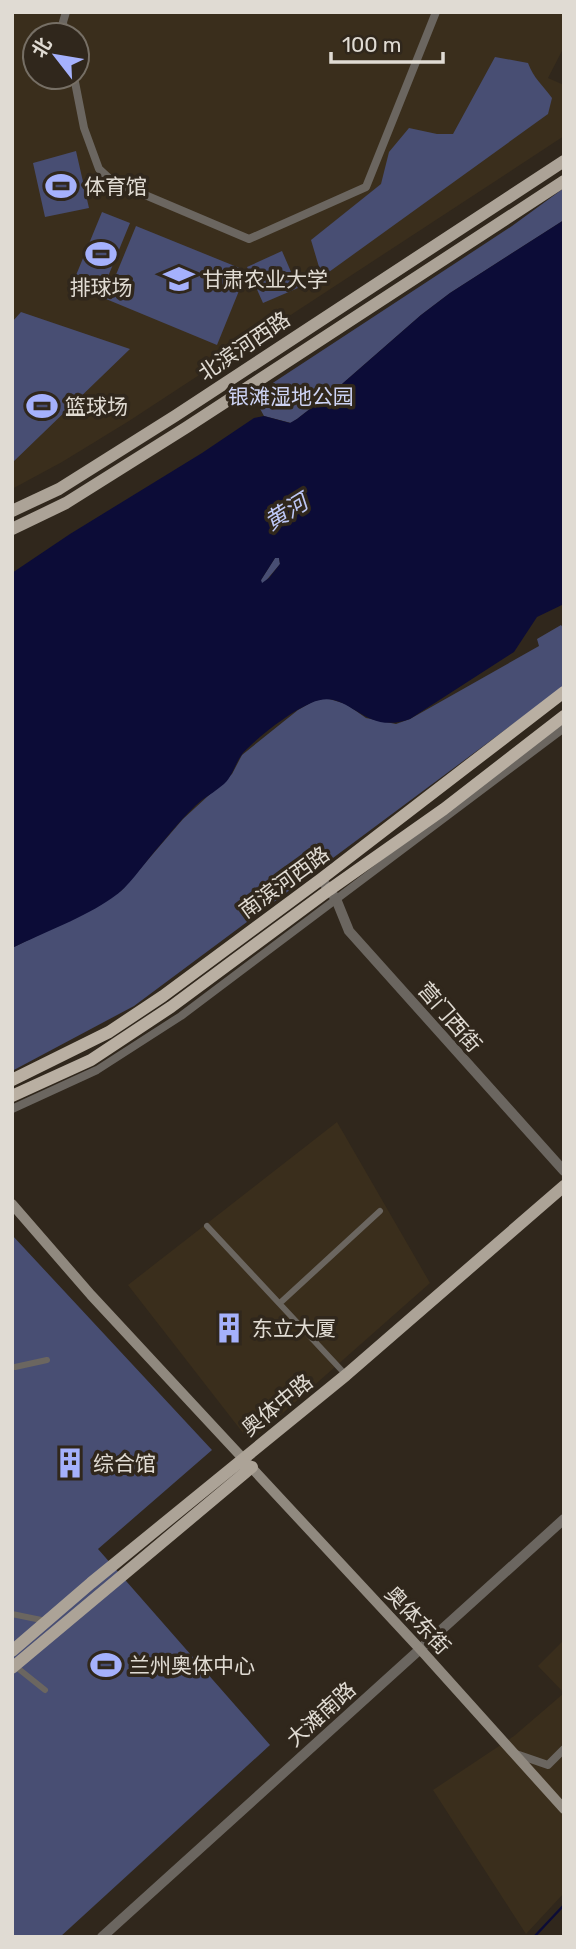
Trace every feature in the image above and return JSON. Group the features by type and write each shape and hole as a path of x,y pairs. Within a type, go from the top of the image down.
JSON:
{"highway":[{"name":"南滨河西路","path":"12,1096 91,1060 171,1007 329,889 432,793 564,692"},
{"name":"南滨河西路","path":"12,1080 120,1025 329,889 446,811 564,716"}],"main road":[{"name":"北滨河西路","path":"12,511 59,489 175,416 564,161"},
{"name":"北滨河西路","path":"12,529 66,503 564,181"},
{"path":"246,368 255,383"},
{"name":"奥体中路","path":"13,1667 564,1186"},
{"name":"奥体东街","path":"12,1204 91,1295 421,1650 564,1809"},
{"name":"奥体中路","path":"12,1651 18,1638 48,1621 247,1462"}],"street":[{"path":"77,91 84,128 99,169 112,181 248,239 366,187 436,12"},
{"name":"南滨河西路","path":"446,811 564,728"},
{"path":"432,793 446,811"},
{"name":"南滨河西路","path":"12,1109 97,1070 211,994 329,889"},
{"name":"营门西街","path":"329,889 349,931 564,1171"},
{"path":"280,1303 380,1211"},
{"path":"207,1226 346,1375"},
{"path":"15,1367 47,1360"},
{"name":"大滩南路","path":"102,1937 564,1519"},
{"path":"12,1614 48,1621"},
{"path":"13,1667 45,1690"},
{"path":"510,1751 548,1765 564,1749"}],"shaded area":[{"name":"甘肃农业大学","path":"12,12 564,12 564,47 548,78 564,85 564,136 129,421 12,489"},
{"path":"337,1122 430,1283 250,1442 128,1285"},
{"path":"564,1640 564,1693 538,1666"},
{"path":"564,1693 564,1893 526,1934 433,1790 514,1736"}],"green space":[{"path":"495,57 528,63 552,98 548,114 322,277 311,240 381,184 389,152 409,128 437,134 453,134"},
{"name":"体育馆","path":"76,151 89,208 45,217 33,163"},
{"name":"银滩湿地公园","path":"564,188 564,220 450,293 291,423 264,416 253,396 512,226"},
{"name":"排球场","path":"102,212 130,223 100,296 72,285"},
{"path":"136,226 247,271 217,345 106,299"},
{"path":"282,251 298,288 263,303 247,267"},
{"name":"篮球场","path":"21,312 130,349 12,463 12,322"},
{"path":"275,558 279,558 280,564 264,583 261,583 261,580"},
{"path":"561,625 564,629 564,686 134,1006 12,1071 12,948 121,891 183,819 232,774 242,755 298,710 326,698 346,704 366,718 396,724 410,719 539,646 537,639"},
{"name":"兰州奥体中心","path":"12,1235 212,1450 98,1549 270,1745 60,1937 12,1937"}],"water":[{"name":"黄河","path":"564,220 564,604 537,617 514,652 410,719 393,723 379,722 336,700 324,699 294,712 243,753 227,781 189,812 118,893 89,912 12,948 12,573 254,418 264,416 290,423 297,419 450,293","holes":["275,558 279,558 280,564 262,583 261,580"]}],"waterway":[{"path":"534,1937 564,1905"}],"place":[{"name":"体育馆","path":"61,186"},
{"name":"排球场","path":"101,254"},
{"name":"甘肃农业大学","path":"179,279"},
{"name":"篮球场","path":"42,406"},
{"name":"东立大厦","path":"229,1328"},
{"name":"综合馆","path":"70,1463"},
{"name":"兰州奥体中心","path":"106,1665"}]}
